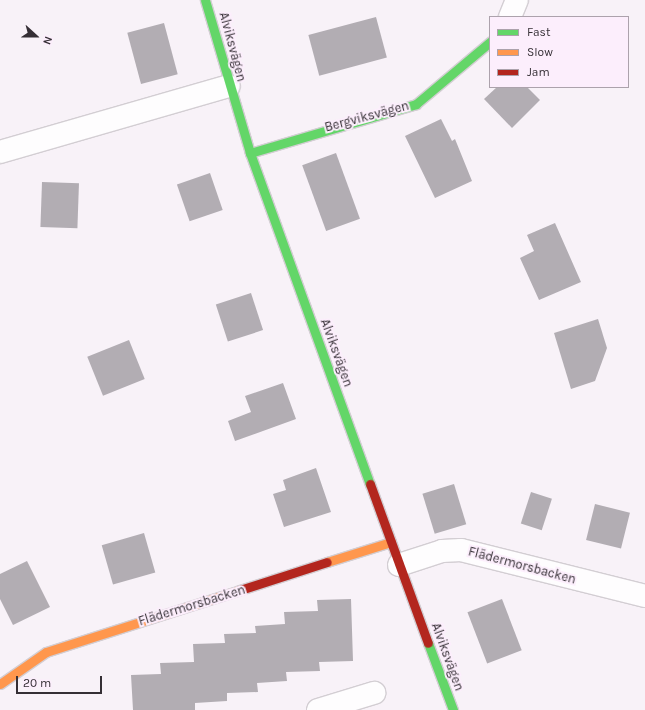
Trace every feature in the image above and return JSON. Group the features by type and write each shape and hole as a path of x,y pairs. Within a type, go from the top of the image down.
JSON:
{"street":[{"name":"Alviksvägen","path":"206,0 229,86 250,153 453,710"},
{"path":"510,16 517,0"},
{"name":"Bergviksvägen","path":"250,153 271,144 416,104 489,43"},
{"path":"0,152 229,86"},
{"name":"Flädermorsbacken","path":"0,684 46,652 391,542"},
{"name":"Flädermorsbacken","path":"399,565 442,551 461,550 645,596"},
{"path":"318,710 374,693"}],"building":[{"path":"376,17 387,58 319,76 308,35"},
{"path":"164,23 178,74 141,84 127,33"},
{"path":"496,88 528,88 540,100 512,128 484,99"},
{"path":"441,119 452,141 455,139 472,181 435,198 405,136"},
{"path":"336,153 360,219 326,231 302,165"},
{"path":"210,173 223,210 190,221 177,184"},
{"path":"42,182 79,183 77,228 40,227"},
{"path":"555,223 581,282 539,300 520,258 534,251 527,235"},
{"path":"251,293 263,330 228,342 216,304"},
{"path":"598,319 607,348 595,381 571,389 554,333"},
{"path":"129,340 145,379 103,396 87,357"},
{"path":"283,383 296,419 235,441 228,421 251,412 245,396"},
{"path":"316,468 331,512 284,527 273,494 286,490 283,480"},
{"path":"454,484 466,524 435,534 422,494"},
{"path":"531,492 552,499 542,530 521,523"},
{"path":"595,504 630,513 621,549 586,540"},
{"path":"144,533 155,572 113,585 102,545"},
{"path":"27,561 50,607 13,625 0,599 0,574"},
{"path":"351,599 353,661 319,662 320,671 286,672 287,681 257,683 258,692 227,693 227,701 195,703 195,710 133,710 131,675 161,674 160,663 194,662 193,644 225,643 224,634 256,633 255,626 285,624 284,612 318,611 317,600"},
{"path":"502,599 522,650 487,664 467,612"}],"traffic: fast":[{"path":"205,0 250,153 370,484"},
{"path":"250,153 416,104 489,43"},
{"path":"428,643 453,710"}],"traffic: slow":[{"path":"327,562 391,542"},
{"path":"0,684 46,652 240,590"}],"traffic: jam":[{"path":"370,484 428,643"},
{"path":"240,590 327,562"}]}
